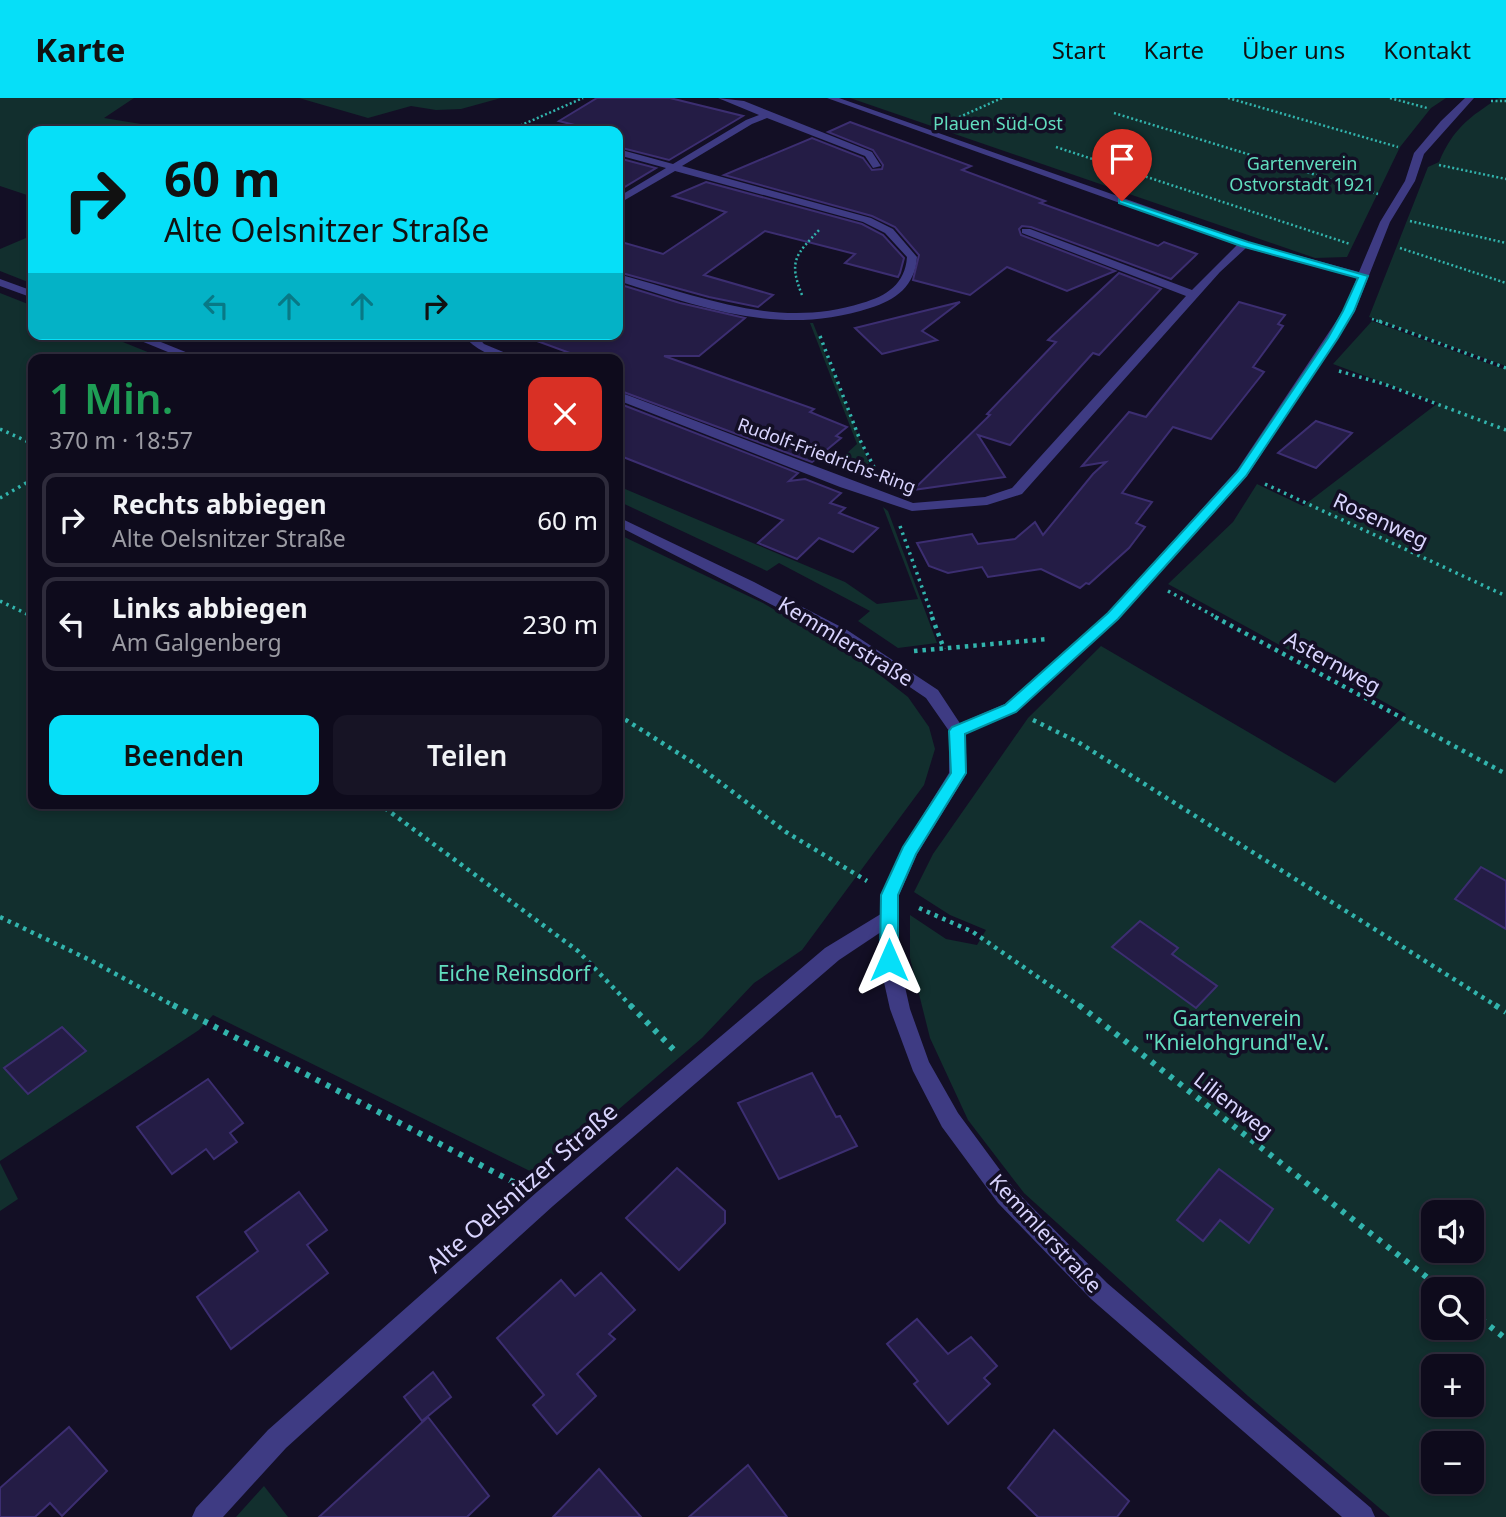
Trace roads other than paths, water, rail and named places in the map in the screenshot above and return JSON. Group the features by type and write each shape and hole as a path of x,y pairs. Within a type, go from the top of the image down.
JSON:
{"street":[{"path":"722,98 869,154 876,166"},
{"path":"831,98 1244,244 1363,276"},
{"path":"957,731 1011,708 1113,616 1242,473 1349,311 1389,216 1419,157 1452,114 1470,98"},
{"path":"623,198 749,122 767,115"},
{"path":"623,153 867,220 889,231 912,257 912,273 904,285 887,298 861,309 813,319 759,317 719,309 623,279"},
{"path":"1026,231 1194,295"},
{"name":"Rudolf-Friedrichs-Ring","path":"623,398 912,507 987,501 1017,492 1194,295 1244,244"},
{"path":"0,282 28,293"},
{"path":"146,340 184,354"},
{"path":"474,340 480,347 499,354"},
{"name":"Kemmlerstraße","path":"623,523 749,585 877,655 932,694 957,731 958,773 909,852 890,906 889,960 900,1009 920,1065 950,1120 1006,1196 1099,1291 1362,1517"},
{"name":"Alte Oelsnitzer Straße","path":"205,1517 277,1439 545,1199 890,906"}],"park label":[{"name":"Plauen Süd-Ost","path":"998,123"},
{"name":"Gartenverein Ostvorstadt 1921","path":"1302,173"},
{"name":"Eiche Reinsdorf","path":"514,973"},
{"name":"Gartenverein \"Knielohgrund\"e.V.","path":"1237,1030"}]}
